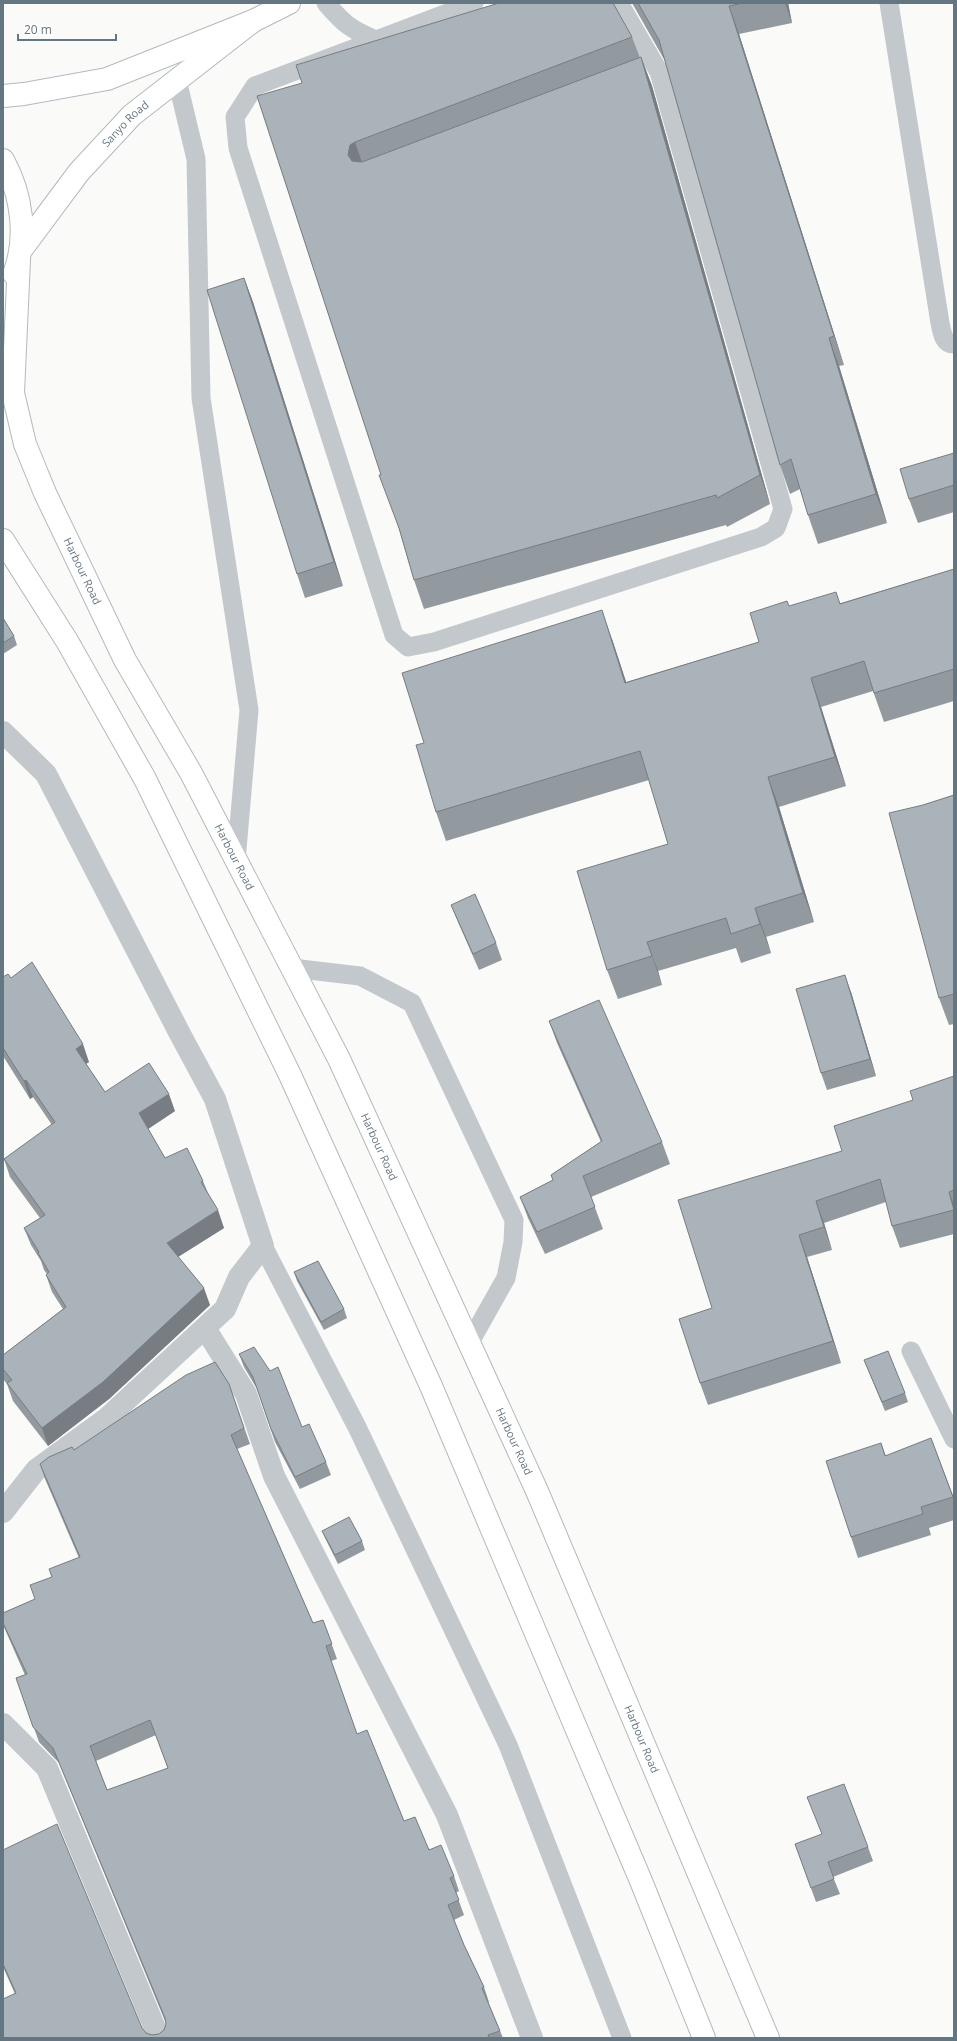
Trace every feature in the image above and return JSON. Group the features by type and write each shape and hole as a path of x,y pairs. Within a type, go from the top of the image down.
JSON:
{"main road":[{"name":"Sanyo Road","path":"3,96 24,94 108,79 253,21 289,3"},
{"name":"Sanyo Road","path":"20,255 79,172 132,115 253,21"},
{"name":"Harbour Road","path":"3,160 10,172 19,204 22,232 13,393 25,444 45,493 125,660 191,773 340,1059 537,1491 768,2038"},
{"path":"3,303 20,255"},
{"path":"3,540 67,641 144,779 290,1075 432,1386 635,1866 704,2038"}],"street":[{"path":"3,732 46,774 215,1099 263,1246 239,1277 225,1309 106,1419 36,1470 3,1512"},
{"path":"205,1328 246,1394 274,1476 447,1815 532,2038"},
{"path":"3,1724 47,1768 159,2038"}],"lane":[{"path":"326,3 352,30 376,40"},
{"path":"474,3 255,86 235,117 238,148 394,635 408,647 434,642 754,540 776,528 783,509 652,75 619,3"},
{"path":"889,3 940,324 943,338 950,344 954,344"},
{"path":"177,80 196,159 201,398 249,710 236,861"},
{"path":"292,968 360,976 412,1003 514,1220 513,1242 506,1278 470,1342"},
{"path":"263,1246 357,1427 508,1745 622,2038"},
{"path":"911,1351 954,1439"}],"building":[{"path":"499,3 613,3 632,37 355,142 350,145 348,155 352,161 362,162 641,57 760,475 717,498 716,495 414,580 399,528 379,475 381,475 257,96 302,83 296,65"},
{"path":"638,3 743,3 729,6 834,336 829,338 876,494 808,515 791,459 780,465 659,40"},
{"path":"244,278 334,562 297,574 207,290"},
{"path":"954,453 954,485 909,499 900,469"},
{"path":"954,569 954,669 874,693 864,661 811,678 835,757 768,777 803,893 755,908 760,924 731,934 726,918 647,942 652,956 607,970 577,871 668,844 640,751 436,812 416,745 424,743 402,673 602,610 625,683 759,642 750,613 787,601 789,606 836,592 840,604"},
{"path":"3,618 14,636 3,643"},
{"path":"954,795 954,994 939,998 889,813 923,805"},
{"path":"475,894 496,943 473,954 451,905"},
{"path":"32,962 83,1044 76,1049 105,1092 149,1063 169,1094 139,1113 165,1158 187,1148 203,1181 201,1182 218,1210 167,1243 204,1288 103,1382 42,1428 7,1383 12,1380 3,1369 3,1355 66,1307 46,1275 49,1272 24,1228 45,1215 4,1159 55,1122 26,1080 24,1081 3,1048 3,977 8,974 11,978"},
{"path":"845,975 870,1059 821,1073 796,989"},
{"path":"599,1000 662,1142 583,1176 595,1207 537,1232 520,1197 553,1180 551,1175 602,1141 549,1021"},
{"path":"954,1076 954,1190 949,1192 954,1210 892,1226 880,1179 816,1201 824,1227 799,1235 833,1341 700,1383 679,1319 712,1308 678,1200 842,1151 834,1126 913,1100 910,1091"},
{"path":"318,1261 344,1309 321,1322 294,1272"},
{"path":"254,1347 270,1371 278,1367 302,1427 309,1424 326,1462 295,1477 271,1429 253,1377 239,1354"},
{"path":"888,1351 905,1393 882,1402 864,1360"},
{"path":"215,1362 229,1384 244,1428 231,1435 313,1623 323,1620 332,1644 326,1646 357,1734 367,1730 404,1821 415,1817 429,1850 441,1845 454,1876 450,1878 459,1900 448,1905 464,1945 484,1987 482,1988 500,2031 488,2035 489,2038 3,2038 3,1999 16,1993 3,1964 3,1850 57,1824 142,2028 146,2033 152,2035 159,2034 164,2030 166,2024 165,2018 53,1748 33,1727 16,1678 27,1674 3,1623 3,1613 35,1599 30,1585 52,1577 49,1569 80,1557 40,1464 49,1457 72,1447 74,1450 186,1375","holes":["150,1720 168,1768 107,1790 90,1746"]},
{"path":"931,1438 953,1497 921,1507 923,1514 851,1537 826,1461 881,1443 885,1456"},
{"path":"349,1517 362,1541 335,1555 322,1531"},
{"path":"844,1784 868,1847 828,1862 834,1879 811,1888 795,1844 822,1834 807,1797"}]}
